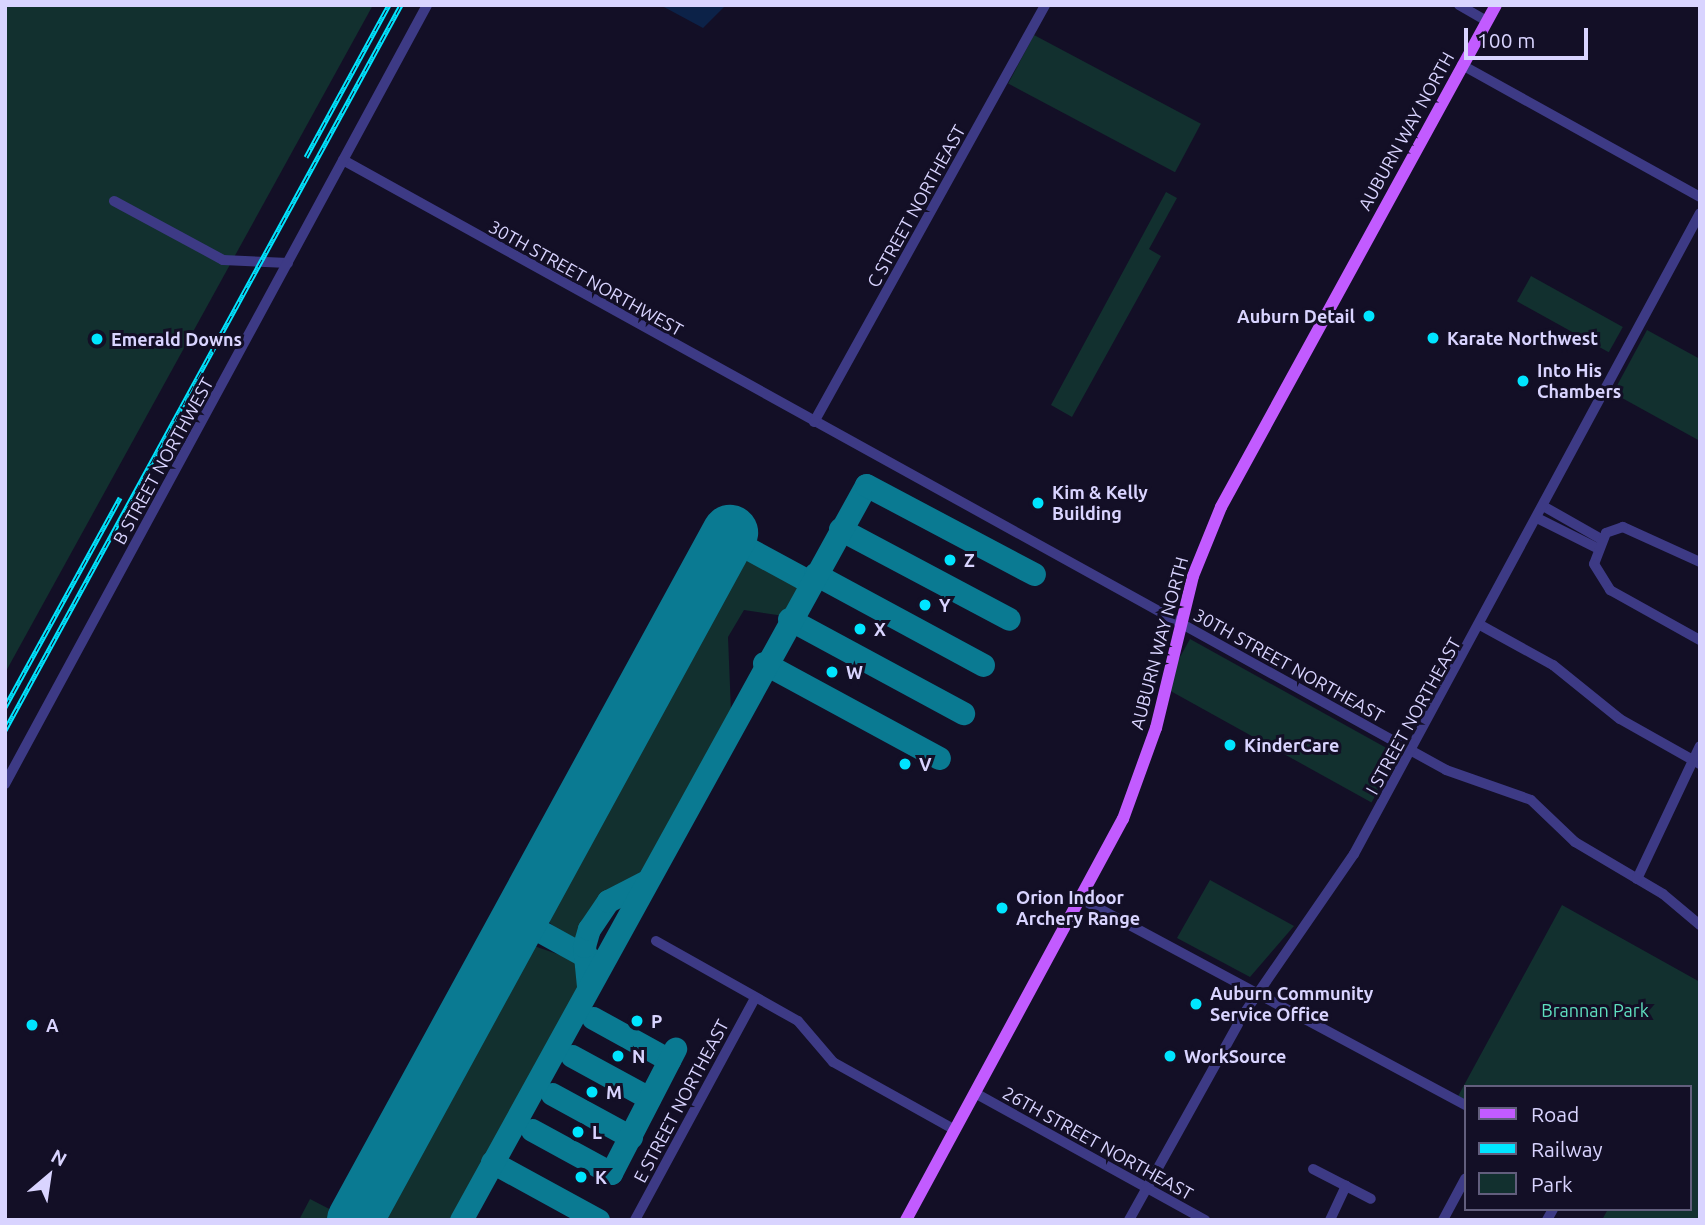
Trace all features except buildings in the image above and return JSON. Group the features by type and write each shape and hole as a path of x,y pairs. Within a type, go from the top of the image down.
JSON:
{"main road":[{"name":"AUBURN WAY NORTH","path":"906,1220 1083,900 1141,775 1180,624 1221,507 1496,5"}],"street":[{"name":"B STREET NORTHWEST","path":"5,784 427,5"},
{"name":"C STREET NORTHEAST","path":"814,422 1045,5"},
{"path":"1459,5 1487,21"},
{"path":"1462,65 1700,197"},
{"name":"30TH STREET NORTHWEST","path":"343,160 814,422"},
{"path":"114,201 223,260 288,263"},
{"name":"I STREET NORTHEAST","path":"1129,1220 1257,993 1327,899 1412,751 1482,626 1537,517 1700,213"},
{"name":"30TH STREET NORTHEAST","path":"814,422 1446,770 1531,800 1575,842 1637,879 1700,925"},
{"path":"1543,506 1599,543"},
{"path":"1537,517 1599,543"},
{"path":"1700,562 1633,528 1611,529 1599,543 1596,572 1610,590 1700,640"},
{"path":"1482,626 1553,665 1620,719 1696,762"},
{"path":"1637,879 1696,762 1700,746"},
{"path":"1083,900 1464,1104"},
{"path":"656,941 805,1026 834,1062 955,1130"},
{"name":"E STREET NORTHEAST","path":"635,1220 755,998"},
{"name":"26TH STREET NORTHEAST","path":"975,1093 1205,1220"},
{"path":"1313,1169 1371,1199"},
{"path":"1443,1220 1464,1181"},
{"path":"1330,1220 1346,1186"}],"green space":[{"name":"Emerald Downs","path":"5,5 373,5 5,673"},
{"path":"1034,35 1201,124 1175,172 1008,84"},
{"path":"1166,192 1177,198 1149,249 1161,256 1072,417 1051,405"},
{"path":"1531,276 1623,327 1609,352 1517,301"},
{"path":"1647,330 1700,359 1700,441 1613,393"},
{"path":"739,551 795,580 799,595 784,616 744,610 728,637 731,711 696,779 641,878 601,899 578,940 569,939 550,923 547,903"},
{"path":"1190,639 1398,754 1371,802 1163,687"},
{"path":"1210,880 1294,926 1250,977 1177,938"},
{"name":"Brannan Park","path":"1562,905 1700,982 1700,1220 1602,1220 1607,1211 1691,1211 1691,1085 1464,1085"},
{"path":"531,945 575,960 583,978 455,1220 373,1220 517,957"},
{"name":"Brannan Park","path":"1464,1085 1464,1104 1456,1100"},
{"path":"310,1199 341,1215 339,1220 299,1220"}],"water":[{"path":"665,5 725,6 703,28 664,7"}],"taxiway":[{"path":"461,1220 866,485 1034,574"},
{"path":"840,529 1009,619"},
{"path":"727,537 810,582"},
{"path":"815,574 983,665"},
{"path":"789,619 963,713"},
{"path":"764,663 939,758"},
{"path":"588,986 584,946 589,929 608,901 645,882"},
{"path":"518,919 594,961"},
{"path":"593,1018 669,1060"},
{"path":"532,1130 611,1173 675,1049"},
{"path":"572,1056 649,1098"},
{"path":"552,1094 631,1137"},
{"path":"492,1162 598,1220"}],"runway":[{"path":"355,1220 730,533"}],"railway":[{"path":"306,157 389,5"},
{"path":"5,730 401,5"},
{"path":"5,707 120,498"}],"place":[{"name":"Auburn Detail","path":"1369,316"},
{"name":"Karate Northwest","path":"1433,338"},
{"name":"Emerald Downs","path":"97,339"},
{"name":"Into His Chambers","path":"1523,381"},
{"name":"Kim & Kelly Building","path":"1038,503"},
{"name":"Z","path":"950,560"},
{"name":"Y","path":"925,605"},
{"name":"X","path":"860,629"},
{"name":"W","path":"832,672"},
{"name":"KinderCare","path":"1230,745"},
{"name":"V","path":"905,764"},
{"name":"Orion Indoor Archery Range","path":"1002,908"},
{"name":"Auburn Community Service Office","path":"1196,1004"},
{"name":"P","path":"637,1021"},
{"name":"A","path":"32,1025"},
{"name":"N","path":"618,1056"},
{"name":"WorkSource","path":"1170,1056"},
{"name":"M","path":"592,1092"},
{"name":"L","path":"578,1132"},
{"name":"K","path":"581,1177"}]}
